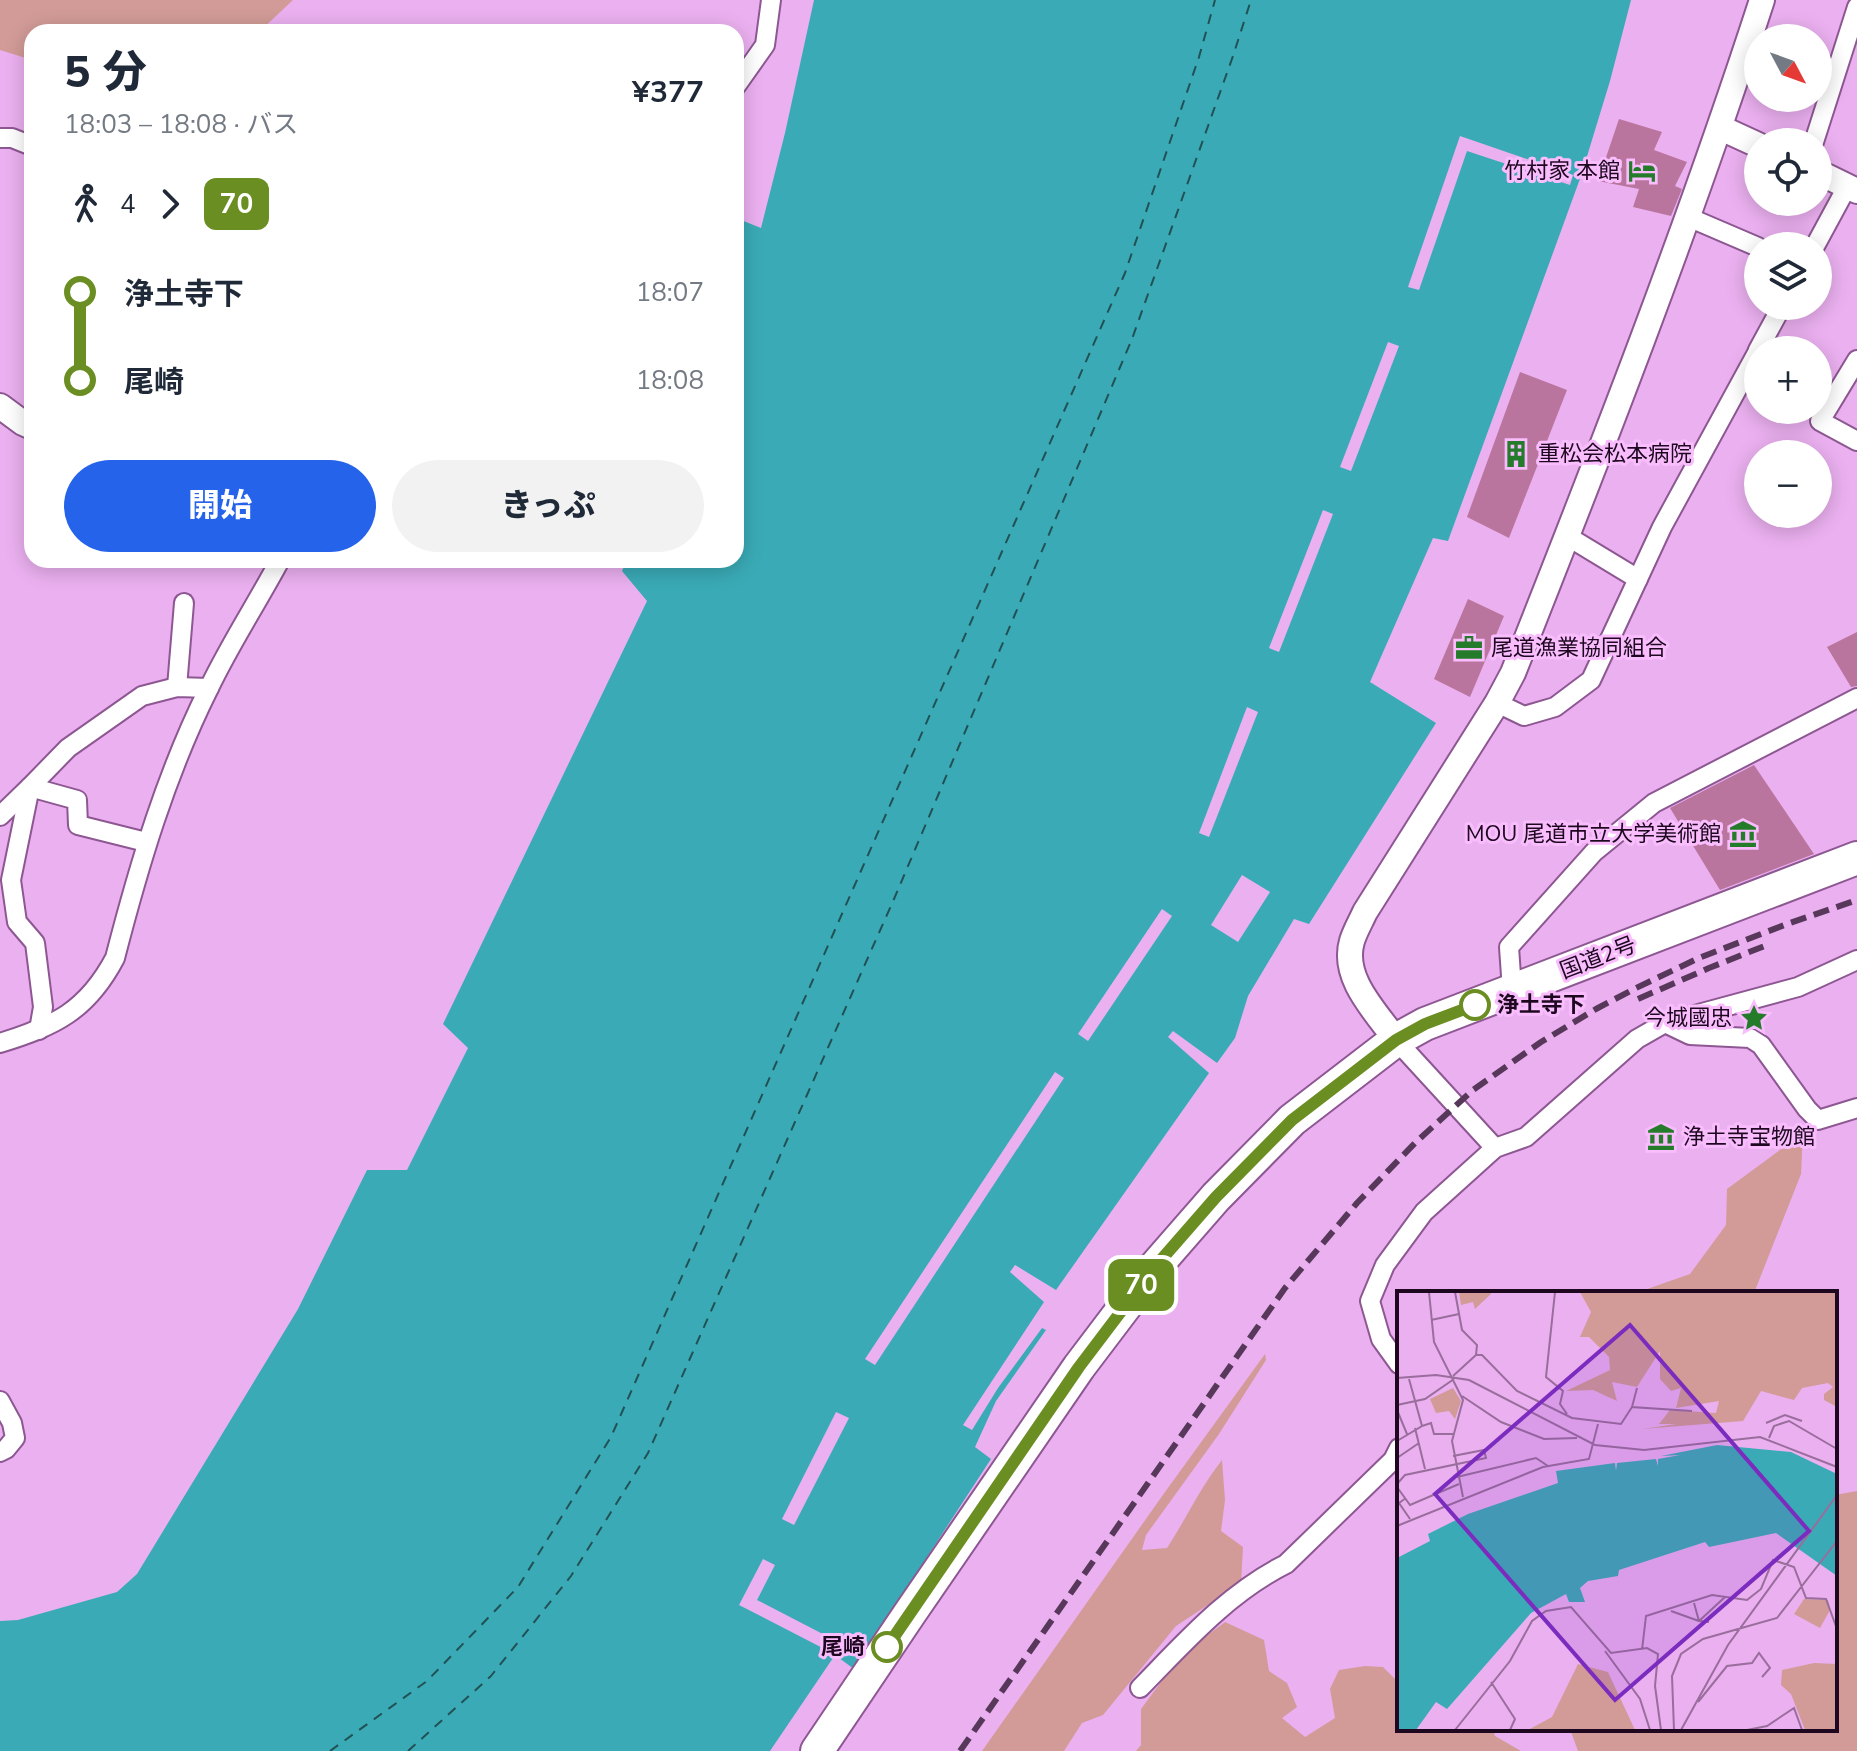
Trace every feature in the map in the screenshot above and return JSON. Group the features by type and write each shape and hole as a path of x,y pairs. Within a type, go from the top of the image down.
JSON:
{"highway":[{"name":"国道2号","path":"817,1751 1079,1367 1154,1268 1216,1197 1292,1120 1396,1040 1425,1024 1857,858"}],"street":[{"path":"744,75 765,45 771,0"},
{"path":"1495,1148 1396,1040 1360,989 1350,968 1351,942 1365,912 1513,673 1641,347 1721,128 1762,0"},
{"path":"1818,128 1857,7"},
{"path":"1721,128 1744,139"},
{"path":"0,138 24,143"},
{"path":"1824,232 1852,188 1832,179"},
{"path":"1688,217 1744,241"},
{"path":"1857,360 1820,421 1857,441"},
{"path":"1497,703 1524,716 1555,707 1591,680 1662,527 1744,376"},
{"path":"0,406 24,423"},
{"path":"1567,536 1638,579"},
{"path":"0,1043 58,1022 100,982 109,969 115,958 159,803 209,688 276,568"},
{"path":"177,687 184,603"},
{"path":"0,816 68,748 142,696 177,687 209,688"},
{"path":"1512,990 1509,947 1594,852 1654,803 1857,698"},
{"path":"30,787 77,800 78,825 146,842"},
{"path":"30,787 11,880 17,922 35,943 43,1007 39,1030"},
{"path":"1397,1361 1381,1339 1370,1301 1385,1265 1424,1212 1495,1148 1526,1137 1637,1039 1665,1023 1798,987 1857,960"},
{"path":"1665,1023 1690,1035 1750,1038 1761,1045 1818,1120 1857,1108"},
{"path":"0,1401 12,1423 15,1438 0,1452"},
{"path":"1140,1688 1219,1608 1286,1564 1393,1460 1397,1452"}],"shaded area":[{"path":"0,0 293,0 268,24 24,24 24,58 0,50"},
{"path":"814,0 1631,0 1581,176 1448,541 1433,538 1370,682 1436,723 1309,924 1294,919 1248,996 1235,1038 1217,1063 1173,1031 1168,1037 1209,1073 1056,1290 1015,1265 1010,1272 1044,1302 963,1425 972,1430 1042,1328 1046,1330 996,1401 975,1447 991,1459 854,1669 835,1655 770,1751 0,1751 0,1621 18,1620 117,1592 137,1574 298,1309 367,1170 407,1170 468,1048 443,1024 647,601 622,571 623,568 744,568 744,221 761,228"},
{"path":"1803,1133 1801,1174 1755,1291 1642,1291 1690,1274 1726,1225 1727,1189"},
{"path":"1265,1354 1266,1360 1219,1434 1146,1535 1142,1550 1167,1548 1222,1460 1225,1500 1221,1531 1243,1547 1241,1583 1176,1626 1103,1715 1082,1723 1064,1751 982,1751 1165,1492"},
{"path":"1857,1491 1857,1751 1578,1751 1571,1731 1837,1731 1837,1495"},
{"path":"1225,1622 1264,1640 1269,1671 1287,1683 1297,1707 1282,1718 1305,1737 1335,1718 1330,1689 1339,1670 1383,1667 1397,1681 1397,1731 1494,1731 1495,1736 1521,1751 1136,1751 1141,1745 1141,1709 1181,1655"}],"pier":[{"path":"1460,136 1573,175 1570,185 1467,151 1419,290 1408,287"},
{"path":"1388,342 1399,346 1351,471 1340,467"},
{"path":"1323,510 1333,514 1279,652 1269,648"},
{"path":"1247,707 1258,712 1209,837 1199,833"},
{"path":"1242,875 1270,892 1238,942 1211,925"},
{"path":"1162,909 1172,916 1088,1041 1078,1034"},
{"path":"1055,1072 1064,1078 875,1365 865,1359"},
{"path":"836,1412 849,1418 794,1525 782,1519"},
{"path":"763,1559 775,1565 757,1600 846,1646 840,1657 739,1605"}],"building":[{"name":"竹村家 本館","path":"1619,119 1662,132 1654,150 1687,162 1675,186 1682,189 1671,216 1633,207 1639,189 1598,181"},
{"name":"重松会松本病院","path":"1520,372 1567,390 1509,538 1467,517"},
{"name":"尾道漁業協同組合","path":"1468,599 1504,616 1470,697 1434,679"},
{"path":"1857,632 1857,686 1851,687 1827,647"},
{"name":"MOU 尾道市立大学美術館","path":"1754,765 1814,854 1720,890 1670,808"}],"ferry route":[{"path":"330,1751 427,1681 518,1587 611,1437 1125,273 1199,57 1215,0"},
{"path":"408,1751 491,1676 571,1576 648,1453 894,899 1132,339 1251,0"}],"railway":[{"path":"960,1751 1285,1288 1357,1203 1416,1142 1473,1090 1541,1042 1596,1009 1699,958 1857,900"},
{"path":"1638,999 1767,945"}],"bus line":[{"name":"70","path":"887,1647 1079,1367 1154,1268 1216,1197 1292,1120 1396,1040 1425,1024 1475,1005"}],"place":[{"name":"竹村家 本館","path":"1642,171"},
{"name":"重松会松本病院","path":"1516,454"},
{"name":"尾道漁業協同組合","path":"1469,648"},
{"name":"MOU 尾道市立大学美術館","path":"1743,834"},
{"name":"浄土寺下","path":"1475,1005"},
{"name":"今城國忠","path":"1754,1018"},
{"name":"浄土寺宝物館","path":"1661,1137"},
{"name":"尾崎","path":"887,1647"}]}
